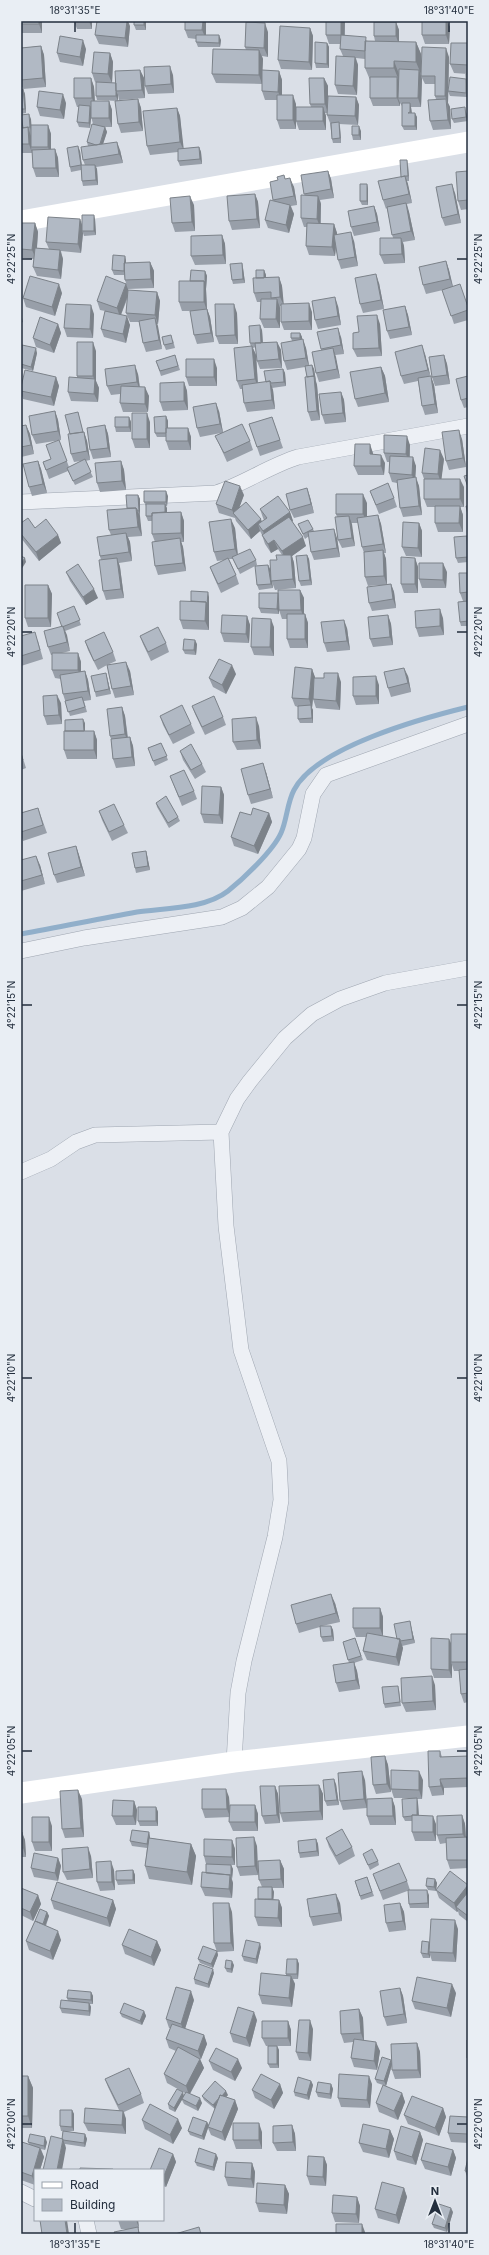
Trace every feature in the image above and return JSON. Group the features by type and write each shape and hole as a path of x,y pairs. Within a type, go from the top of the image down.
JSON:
{"street":[{"path":"21,221 468,142"},
{"path":"21,502 216,493 229,489 280,463 298,457 468,426"},
{"path":"21,951 84,938 222,917 242,908 268,887 299,849 304,838 313,794 326,775 468,724"},
{"path":"234,1762 238,1693 244,1661 276,1537 281,1500 279,1461 241,1350 226,1226 221,1132 237,1099 250,1081 285,1038 312,1014 340,999 386,983 468,968"},
{"path":"21,1172 51,1159 76,1142 95,1135 221,1132"},
{"path":"21,1793 234,1762 468,1736"},
{"path":"21,2192 34,2198"},
{"path":"86,2221 89,2234"}],"building":[{"path":"21,21 39,21 39,24 21,24"},
{"path":"97,21 127,21 125,38 95,35"},
{"path":"134,21 144,21 144,25 134,25"},
{"path":"185,21 203,21 202,30 185,30"},
{"path":"326,21 341,21 341,35 326,35"},
{"path":"422,21 446,21 446,35 422,35"},
{"path":"246,22 265,23 264,48 245,47"},
{"path":"374,22 396,22 396,36 374,36"},
{"path":"280,26 310,28 309,62 278,60"},
{"path":"196,35 219,35 219,43 196,42"},
{"path":"341,35 366,37 365,51 340,49"},
{"path":"60,36 83,40 80,57 57,53"},
{"path":"365,41 416,42 416,62 394,61 394,68 365,68"},
{"path":"315,42 327,43 327,64 315,63"},
{"path":"451,43 468,43 468,65 450,64"},
{"path":"41,46 43,78 21,80 21,48"},
{"path":"422,47 446,48 445,96 435,96 435,76 421,76"},
{"path":"213,49 259,50 259,75 212,74"},
{"path":"94,52 110,53 108,74 92,73"},
{"path":"336,56 355,57 353,86 335,85"},
{"path":"170,66 171,84 145,86 144,67"},
{"path":"399,69 419,70 418,98 398,98"},
{"path":"140,70 142,90 116,91 115,71"},
{"path":"262,70 279,71 278,92 262,91"},
{"path":"466,74 468,74 468,115"},
{"path":"370,77 397,77 397,98 370,98"},
{"path":"450,77 466,79 466,93 448,91"},
{"path":"74,78 91,78 92,98 74,98"},
{"path":"309,78 324,78 325,104 310,104"},
{"path":"96,82 116,83 116,96 96,96"},
{"path":"23,89 25,109 21,109 21,90"},
{"path":"39,91 63,94 60,110 37,107"},
{"path":"277,95 293,95 293,120 277,120"},
{"path":"328,96 356,97 355,116 327,115"},
{"path":"138,99 139,122 118,124 115,101"},
{"path":"446,99 448,120 430,121 428,100"},
{"path":"91,101 109,101 109,118 91,118"},
{"path":"402,103 410,103 410,112 408,113 415,113 415,126 402,126"},
{"path":"79,105 90,106 89,123 77,122"},
{"path":"296,107 323,107 323,121 296,121"},
{"path":"465,107 466,117 452,119 451,109"},
{"path":"177,108 180,142 147,146 143,111"},
{"path":"29,114 30,127 23,128 21,115"},
{"path":"339,122 340,138 332,139 331,123"},
{"path":"92,124 105,127 100,144 96,145 87,142"},
{"path":"31,125 48,125 48,147 31,147"},
{"path":"352,126 359,126 359,135 352,135"},
{"path":"28,127 29,144 21,144 21,128"},
{"path":"117,142 119,154 83,160 81,147"},
{"path":"78,146 81,165 70,167 67,148"},
{"path":"199,147 200,159 178,161 178,149"},
{"path":"55,149 56,168 33,168 32,150"},
{"path":"400,160 407,160 408,176 401,177"},
{"path":"81,165 95,165 96,180 82,181"},
{"path":"328,171 331,189 304,194 301,175"},
{"path":"468,171 468,200 458,201 456,172"},
{"path":"284,175 285,179 290,178 294,196 273,200 270,182 278,180 277,177"},
{"path":"405,176 409,194 383,200 378,181"},
{"path":"360,184 367,184 367,201 360,201"},
{"path":"452,184 458,214 442,218 436,187"},
{"path":"255,194 257,219 229,221 227,196"},
{"path":"301,195 318,196 317,219 301,218"},
{"path":"190,196 192,222 172,223 170,198"},
{"path":"270,200 290,205 286,225 265,220"},
{"path":"406,203 411,231 392,235 387,207"},
{"path":"374,206 377,222 351,227 348,211"},
{"path":"82,215 94,215 94,231 82,231"},
{"path":"48,217 80,219 78,244 46,242"},
{"path":"21,223 35,223 32,250 21,249"},
{"path":"307,223 334,224 332,247 306,246"},
{"path":"351,232 355,257 338,260 334,235"},
{"path":"222,235 223,255 191,256 191,236"},
{"path":"380,238 401,238 402,254 380,255"},
{"path":"35,248 60,250 58,270 33,267"},
{"path":"113,255 125,256 124,271 112,270"},
{"path":"446,261 450,279 423,285 419,267"},
{"path":"150,262 151,279 125,280 124,263"},
{"path":"242,263 243,279 232,280 230,264"},
{"path":"191,270 205,271 205,284 204,281 190,281"},
{"path":"256,270 264,270 264,278 256,278"},
{"path":"376,274 381,300 360,304 355,278"},
{"path":"30,276 59,284 52,307 23,298"},
{"path":"106,276 126,284 117,308 97,301"},
{"path":"279,277 280,297 271,298 271,292 254,293 253,278"},
{"path":"179,281 204,281 204,302 179,302"},
{"path":"460,284 468,310 451,316 442,290"},
{"path":"128,290 157,292 155,315 126,313"},
{"path":"335,297 338,316 315,320 312,301"},
{"path":"261,299 277,299 276,319 260,319"},
{"path":"309,303 309,321 281,322 281,304"},
{"path":"66,304 91,305 90,329 64,328"},
{"path":"215,304 234,304 235,335 216,336"},
{"path":"405,306 409,327 387,331 383,310"},
{"path":"207,309 211,333 194,335 190,311"},
{"path":"105,311 127,316 123,334 101,329"},
{"path":"377,315 379,348 353,349 353,333 359,332 357,316"},
{"path":"40,317 58,324 50,345 33,338"},
{"path":"155,318 159,340 143,343 139,321"},
{"path":"260,325 261,343 250,343 249,326"},
{"path":"338,328 341,345 321,349 317,332"},
{"path":"291,333 300,333 300,338 291,338"},
{"path":"171,335 173,343 164,345 162,337"},
{"path":"303,339 306,358 284,361 281,343"},
{"path":"77,342 93,342 93,376 77,376"},
{"path":"277,342 279,359 257,361 255,343"},
{"path":"22,345 36,348 31,367 21,364"},
{"path":"422,345 428,370 401,376 395,352"},
{"path":"252,346 255,379 237,381 234,348"},
{"path":"333,348 337,369 316,373 312,352"},
{"path":"175,355 178,366 160,371 156,361"},
{"path":"444,355 447,375 432,377 429,357"},
{"path":"186,359 214,359 214,377 186,377"},
{"path":"135,365 137,382 107,386 105,369"},
{"path":"312,365 314,376 307,377 305,366"},
{"path":"381,367 385,393 355,399 350,372"},
{"path":"283,369 284,382 266,382 264,371"},
{"path":"25,370 56,377 51,397 21,391"},
{"path":"314,376 317,411 308,412 305,377"},
{"path":"431,376 435,404 422,406 418,378"},
{"path":"468,376 468,398 461,400 456,379"},
{"path":"69,377 95,379 94,394 68,392"},
{"path":"270,381 272,400 244,403 242,385"},
{"path":"184,382 184,401 160,402 160,383"},
{"path":"121,386 145,387 145,404 120,403"},
{"path":"341,392 343,413 322,415 319,394"},
{"path":"216,403 220,424 197,428 193,407"},
{"path":"55,411 58,431 32,435 29,416"},
{"path":"78,412 83,432 70,434 65,415"},
{"path":"132,413 147,413 147,439 132,439"},
{"path":"166,416 166,433 155,433 154,417"},
{"path":"115,417 129,417 129,427 115,427"},
{"path":"272,417 280,440 257,447 249,424"},
{"path":"242,424 250,441 224,453 215,436"},
{"path":"26,425 31,445 21,447 21,426"},
{"path":"105,425 108,448 90,450 87,428"},
{"path":"166,428 188,428 188,441 166,441"},
{"path":"459,430 463,458 446,461 442,432"},
{"path":"84,432 87,451 71,454 68,434"},
{"path":"384,435 407,436 406,454 384,453"},
{"path":"59,440 67,461 46,470 43,462 51,459 46,445"},
{"path":"355,444 370,444 370,454 381,455 381,466 354,466"},
{"path":"425,448 440,450 438,474 422,473"},
{"path":"390,456 413,457 412,475 389,473"},
{"path":"85,459 91,472 73,481 67,468"},
{"path":"38,461 43,484 29,487 23,464"},
{"path":"121,461 122,481 97,483 95,463"},
{"path":"468,475 468,487 464,476"},
{"path":"416,477 419,506 400,508 397,480"},
{"path":"424,479 460,479 460,499 424,499"},
{"path":"225,481 240,486 232,510 216,504"},
{"path":"388,483 394,498 376,505 370,491"},
{"path":"307,488 311,504 290,510 286,494"},
{"path":"144,491 166,491 166,502 144,502"},
{"path":"336,494 363,494 363,514 336,514"},
{"path":"126,495 138,495 139,511 136,508 127,508"},
{"path":"278,496 290,512 263,531 258,524 267,518 260,509"},
{"path":"246,502 261,519 248,530 233,513"},
{"path":"146,504 165,504 165,512 152,513 152,516 146,516"},
{"path":"435,506 460,506 459,523 435,523"},
{"path":"136,508 138,527 109,530 107,510"},
{"path":"181,512 181,533 152,534 152,513"},
{"path":"378,515 383,544 362,547 357,518"},
{"path":"349,516 352,538 338,540 335,517"},
{"path":"289,517 303,537 282,551 274,540 268,544 262,535"},
{"path":"28,518 35,528 46,519 58,535 36,552 21,534 21,523"},
{"path":"231,519 235,549 214,552 209,522"},
{"path":"308,520 313,529 303,534 298,524"},
{"path":"403,522 419,523 418,548 402,547"},
{"path":"334,529 337,548 311,552 308,532"},
{"path":"126,533 129,552 100,556 97,537"},
{"path":"467,536 468,557 456,558 454,537"},
{"path":"180,538 183,563 155,566 152,542"},
{"path":"250,549 256,560 238,569 232,557"},
{"path":"383,550 384,576 365,577 364,552"},
{"path":"276,555 291,555 293,579 271,581 270,560 277,560"},
{"path":"307,555 310,580 299,581 296,556"},
{"path":"21,556 25,558 21,563"},
{"path":"401,557 415,558 415,584 401,584"},
{"path":"117,558 121,589 103,591 99,560"},
{"path":"228,558 236,575 218,584 210,567"},
{"path":"419,563 443,563 443,580 419,579"},
{"path":"78,564 94,589 83,597 66,572"},
{"path":"268,565 271,584 257,585 255,566"},
{"path":"459,573 468,573 468,592 460,593"},
{"path":"391,584 393,599 369,603 367,587"},
{"path":"25,585 48,585 48,618 25,618"},
{"path":"278,590 300,590 301,610 279,610"},
{"path":"191,591 208,592 207,605 206,602 191,601"},
{"path":"259,593 278,593 277,609 259,608"},
{"path":"180,601 206,602 205,621 180,620"},
{"path":"468,601 468,621 460,622 458,602"},
{"path":"74,606 80,620 62,627 57,613"},
{"path":"440,609 440,626 416,628 415,611"},
{"path":"287,614 305,614 305,639 287,639"},
{"path":"222,615 247,616 246,634 221,633"},
{"path":"388,615 390,637 370,639 368,617"},
{"path":"252,618 271,619 270,647 251,647"},
{"path":"344,620 347,641 324,643 321,622"},
{"path":"63,626 67,642 48,647 44,631"},
{"path":"158,627 166,643 148,652 140,636"},
{"path":"35,632 40,650 21,656 21,636"},
{"path":"104,632 113,652 94,661 85,641"},
{"path":"184,639 195,640 194,650 183,650"},
{"path":"52,653 78,653 78,670 52,670"},
{"path":"219,659 232,665 222,685 209,678"},
{"path":"126,662 131,686 112,689 107,665"},
{"path":"295,667 312,669 309,699 292,698"},
{"path":"404,668 408,683 388,688 384,672"},
{"path":"85,671 88,691 63,694 60,675"},
{"path":"106,673 109,689 95,692 91,676"},
{"path":"324,673 338,673 336,701 313,699 314,678 324,678"},
{"path":"376,676 376,696 353,696 353,677"},
{"path":"57,695 59,715 44,716 43,696"},
{"path":"214,696 223,717 202,727 192,706"},
{"path":"82,697 85,707 68,712 65,701"},
{"path":"182,705 191,724 169,735 160,716"},
{"path":"311,705 312,718 298,719 298,706"},
{"path":"122,707 125,734 110,736 107,709"},
{"path":"256,717 257,740 233,742 232,719"},
{"path":"83,719 84,731 65,731 65,720"},
{"path":"64,731 94,731 94,750 64,750"},
{"path":"130,737 132,757 113,759 111,739"},
{"path":"161,743 167,756 153,761 148,748"},
{"path":"191,744 202,764 191,770 180,751"},
{"path":"263,763 270,789 248,795 241,769"},
{"path":"184,770 194,791 179,797 170,776"},
{"path":"202,786 221,787 219,815 201,814"},
{"path":"166,796 178,817 168,823 156,803"},
{"path":"114,804 124,825 109,832 99,811"},
{"path":"38,808 43,825 21,832 21,813"},
{"path":"253,808 269,813 254,846 231,837 240,812 251,815"},
{"path":"76,846 81,867 54,875 48,853"},
{"path":"146,851 148,866 135,868 132,853"},
{"path":"36,856 42,875 21,881 21,860"},
{"path":"331,1594 336,1613 296,1624 291,1605"},
{"path":"353,1608 380,1608 380,1628 353,1628"},
{"path":"410,1621 413,1639 400,1641 400,1639 397,1639 394,1624"},
{"path":"320,1626 331,1626 332,1636 321,1637"},
{"path":"367,1633 400,1639 396,1657 363,1651"},
{"path":"451,1634 467,1634 467,1662 451,1662"},
{"path":"355,1638 361,1656 348,1660 343,1642"},
{"path":"431,1638 449,1639 449,1670 431,1669"},
{"path":"354,1662 356,1680 336,1683 333,1665"},
{"path":"468,1669 468,1693 461,1694 459,1670"},
{"path":"432,1676 433,1701 402,1703 401,1678"},
{"path":"398,1686 400,1702 384,1704 382,1687"},
{"path":"428,1751 440,1751 440,1757 468,1756 468,1778 440,1779 441,1786 429,1787"},
{"path":"385,1756 387,1784 373,1785 371,1757"},
{"path":"391,1770 419,1771 419,1790 391,1789"},
{"path":"362,1771 364,1799 340,1801 338,1773"},
{"path":"334,1779 337,1800 325,1801 323,1780"},
{"path":"319,1785 320,1811 280,1813 279,1786"},
{"path":"260,1786 275,1786 277,1815 262,1816"},
{"path":"202,1789 226,1789 227,1809 202,1809"},
{"path":"78,1790 81,1828 62,1829 60,1791"},
{"path":"392,1798 393,1816 367,1816 367,1799"},
{"path":"417,1798 417,1815 403,1817 402,1799"},
{"path":"113,1800 134,1801 133,1816 112,1816"},
{"path":"230,1805 255,1805 255,1822 229,1822"},
{"path":"138,1807 156,1807 156,1821 138,1821"},
{"path":"412,1815 433,1816 433,1832 412,1832"},
{"path":"462,1815 463,1834 437,1835 437,1816"},
{"path":"32,1817 49,1817 49,1842 32,1842"},
{"path":"342,1829 352,1847 336,1856 326,1838"},
{"path":"132,1830 149,1832 147,1844 130,1841"},
{"path":"22,1832 23,1848 21,1848"},
{"path":"254,1837 255,1866 237,1867 236,1838"},
{"path":"468,1837 468,1860 447,1860 446,1838"},
{"path":"149,1838 191,1844 187,1872 145,1866"},
{"path":"204,1839 232,1840 232,1857 204,1856"},
{"path":"316,1839 317,1851 299,1853 298,1841"},
{"path":"88,1847 90,1869 63,1872 62,1849"},
{"path":"372,1849 378,1861 368,1865 363,1854"},
{"path":"34,1853 58,1858 55,1873 31,1868"},
{"path":"280,1860 281,1879 259,1880 258,1861"},
{"path":"111,1861 112,1882 97,1882 96,1862"},
{"path":"399,1863 407,1881 380,1891 373,1874"},
{"path":"206,1864 231,1865 231,1875 206,1873"},
{"path":"133,1870 133,1880 116,1880 116,1871"},
{"path":"450,1871 468,1885 454,1903 436,1890"},
{"path":"202,1872 230,1875 229,1889 201,1887"},
{"path":"367,1877 372,1892 360,1896 355,1881"},
{"path":"427,1878 435,1879 434,1887 426,1886"},
{"path":"57,1882 113,1900 107,1918 51,1900"},
{"path":"258,1887 272,1887 272,1899 258,1899"},
{"path":"21,1888 38,1895 30,1912 21,1908"},
{"path":"408,1890 427,1890 428,1903 409,1904"},
{"path":"468,1892 468,1916 456,1907"},
{"path":"336,1894 339,1913 310,1917 307,1899"},
{"path":"255,1899 279,1900 278,1918 255,1917"},
{"path":"213,1903 229,1903 231,1943 214,1943"},
{"path":"400,1903 403,1921 386,1923 384,1905"},
{"path":"40,1909 47,1912 43,1924 35,1921"},
{"path":"431,1919 455,1920 453,1953 429,1952"},
{"path":"35,1921 58,1931 50,1951 26,1941"},
{"path":"129,1929 157,1941 151,1957 122,1945"},
{"path":"246,1940 260,1943 256,1959 242,1956"},
{"path":"422,1941 429,1942 428,1954 421,1953"},
{"path":"203,1946 217,1951 211,1964 198,1959"},
{"path":"287,1959 297,1959 297,1974 286,1974"},
{"path":"226,1960 232,1961 231,1969 225,1968"},
{"path":"199,1964 213,1969 208,1984 194,1979"},
{"path":"261,1973 291,1976 289,1998 259,1995"},
{"path":"417,1977 452,1984 447,2008 412,2001"},
{"path":"176,1987 191,1991 181,2024 166,2019"},
{"path":"400,1988 404,2014 384,2017 380,1991"},
{"path":"68,1990 91,1992 91,2000 67,1998"},
{"path":"61,2000 89,2003 89,2011 60,2008"},
{"path":"124,2003 144,2011 140,2021 120,2013"},
{"path":"238,2007 254,2012 246,2038 230,2033"},
{"path":"359,2009 361,2033 341,2034 340,2011"},
{"path":"299,2020 310,2020 308,2053 296,2052"},
{"path":"262,2021 288,2021 288,2038 262,2038"},
{"path":"172,2024 204,2035 198,2051 166,2039"},
{"path":"354,2039 376,2042 374,2061 351,2058"},
{"path":"468,2040 468,2059 467,2058"},
{"path":"417,2043 418,2070 392,2070 391,2044"},
{"path":"268,2046 277,2046 277,2064 268,2064"},
{"path":"178,2047 200,2059 186,2086 164,2074"},
{"path":"216,2048 238,2059 231,2072 209,2061"},
{"path":"382,2057 391,2060 384,2081 375,2079"},
{"path":"129,2068 141,2094 118,2105 105,2079"},
{"path":"261,2074 280,2084 271,2100 252,2090"},
{"path":"339,2074 369,2076 367,2100 338,2098"},
{"path":"21,2076 28,2076 28,2116 21,2116"},
{"path":"298,2077 311,2081 307,2095 294,2092"},
{"path":"215,2081 226,2091 222,2096 220,2095 213,2105 202,2096"},
{"path":"318,2082 331,2084 330,2094 316,2092"},
{"path":"383,2085 402,2093 394,2111 376,2103"},
{"path":"177,2089 183,2092 174,2108 168,2104"},
{"path":"186,2092 200,2098 196,2106 182,2099"},
{"path":"220,2095 235,2100 222,2132 208,2127"},
{"path":"412,2096 443,2108 435,2128 404,2115"},
{"path":"150,2104 178,2119 170,2135 142,2120"},
{"path":"85,2108 123,2111 122,2125 84,2123"},
{"path":"60,2110 72,2110 72,2127 60,2126"},
{"path":"450,2116 468,2117 468,2134 448,2133"},
{"path":"193,2117 207,2122 202,2136 188,2131"},
{"path":"233,2123 259,2123 259,2140 233,2140"},
{"path":"363,2124 390,2130 386,2149 359,2143"},
{"path":"292,2125 293,2142 273,2143 273,2126"},
{"path":"401,2126 420,2132 412,2157 394,2151"},
{"path":"63,2131 85,2134 84,2143 63,2140"},
{"path":"30,2134 45,2137 44,2146 28,2142"},
{"path":"51,2136 63,2139 57,2169 43,2169"},
{"path":"22,2142 40,2148 32,2176 21,2172"},
{"path":"426,2143 453,2150 448,2167 421,2160"},
{"path":"159,2148 173,2154 164,2176 164,2169 150,2169"},
{"path":"199,2148 216,2154 213,2167 195,2162"},
{"path":"308,2156 324,2157 323,2177 307,2176"},
{"path":"468,2158 468,2171 465,2171"},
{"path":"226,2162 252,2163 251,2179 225,2177"},
{"path":"80,2168 113,2169 80,2169"},
{"path":"382,2182 404,2188 396,2215 375,2209"},
{"path":"257,2183 285,2185 284,2205 256,2203"},
{"path":"333,2195 357,2197 356,2214 332,2213"},
{"path":"439,2204 451,2208 445,2228 432,2224"},
{"path":"40,2221 65,2221 67,2234 42,2234"},
{"path":"336,2224 362,2224 362,2234 336,2234"},
{"path":"138,2227 139,2234 115,2234 114,2232"},
{"path":"199,2227 201,2234 175,2234"}],"waterway":[{"path":"21,934 137,912 184,907 219,897 228,891 257,864 271,848 283,828 294,790 306,775 324,760 372,736 468,707"}]}
